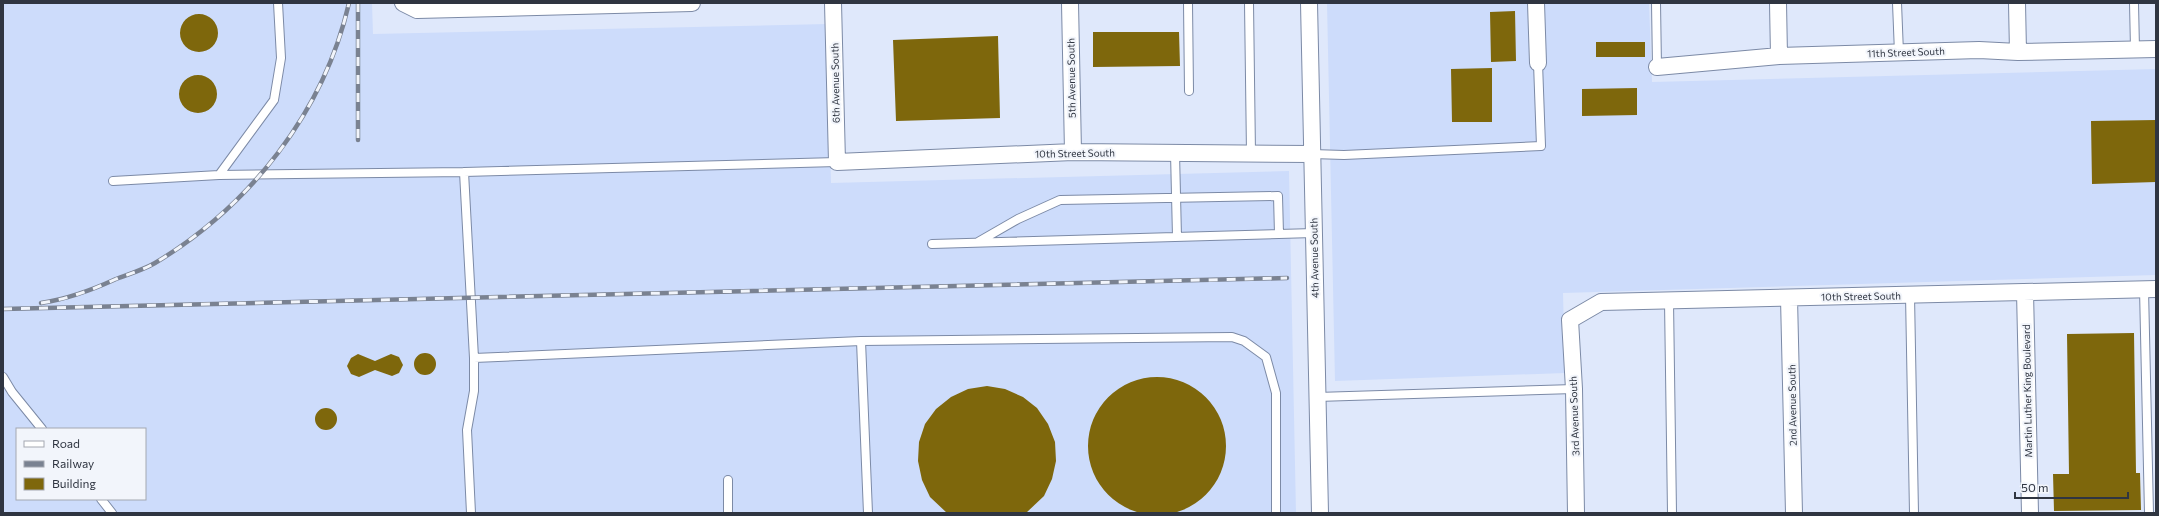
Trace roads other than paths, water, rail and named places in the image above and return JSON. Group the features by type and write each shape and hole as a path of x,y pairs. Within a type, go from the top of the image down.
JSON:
{"street":[{"path":"404,3 417,10 692,3"},
{"name":"6th Avenue South","path":"833,3 837,162"},
{"name":"5th Avenue South","path":"1070,3 1073,152"},
{"name":"4th Avenue South","path":"1309,3 1320,513"},
{"path":"1536,3 1538,63"},
{"path":"1778,3 1779,56"},
{"path":"2017,3 2018,52"},
{"name":"11th Street South","path":"1657,68 1779,56 1979,50 2018,52 2156,49"},
{"name":"10th Street South","path":"837,162 1073,152 1312,154"},
{"name":"10th Street South","path":"1570,320 1601,302 2150,289"},
{"name":"Martin Luther King Boulevard","path":"2025,292 2030,513"},
{"name":"2nd Avenue South","path":"1789,298 1794,513"},
{"name":"3rd Avenue South","path":"1570,320 1574,389 1576,513"}],"lane":[{"path":"219,175 274,100 280,58 278,3"},
{"path":"1188,3 1189,91"},
{"path":"1249,3 1251,154"},
{"path":"1656,3 1657,68"},
{"path":"1898,3 1898,52"},
{"path":"2134,3 2135,50"},
{"path":"1312,154 1344,155 1541,146 1538,63"},
{"path":"1175,153 1177,237"},
{"path":"113,181 219,175 464,172 837,162"},
{"path":"464,172 474,358 474,391 466,430 471,513"},
{"path":"976,243 1018,219 1060,200 1278,196 1280,234"},
{"path":"932,244 1314,233"},
{"path":"2149,513 2150,289"},
{"path":"1910,295 1914,513"},
{"path":"1669,301 1672,513"},
{"path":"474,358 862,341 1232,337 1244,341 1266,357 1276,393 1276,513"},
{"path":"862,341 868,513"},
{"path":"3,377 12,392 41,428"},
{"path":"1317,397 1574,389"},
{"path":"728,480 728,513"},
{"path":"102,500 112,513"}],"railway":[{"path":"41,303 80,294 141,270 155,263 190,240 222,214 252,184 278,152 302,118 322,82 337,43 349,3"},
{"path":"358,3 358,140"},
{"path":"3,309 1287,278"}]}
